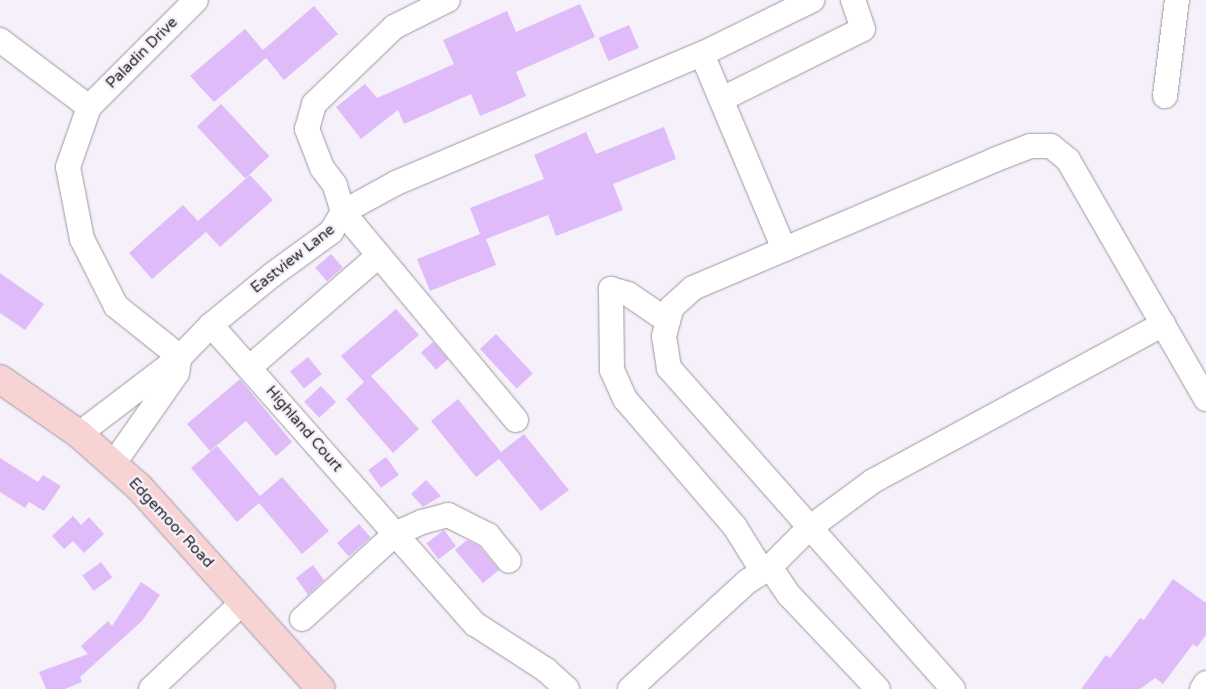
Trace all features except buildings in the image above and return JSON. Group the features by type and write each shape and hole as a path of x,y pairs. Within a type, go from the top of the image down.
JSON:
{"main road":[{"name":"Edgemoor Road","path":"0,379 79,434 114,463 244,602 321,689"}],"street":[{"name":"Paladin Drive","path":"180,356 116,306 82,239 68,167 89,107 196,0"},
{"name":"Eastview Lane","path":"79,434 180,356 211,325 331,232 343,212 337,190 322,168 307,129 314,104 394,27 448,0"},
{"path":"516,420 343,212 396,183 702,54 812,0"},
{"path":"722,99 863,29 853,0"},
{"path":"1165,96 1177,0"},
{"path":"0,40 89,107"},
{"path":"702,54 784,249"},
{"path":"953,689 808,529 669,368 664,336 672,307 693,288 784,249 1030,146 1051,146 1068,160 1206,399"},
{"path":"250,367 378,256"},
{"path":"668,321 628,294 611,289 612,370 625,399 735,528 766,570 878,689"},
{"path":"630,689 748,581 766,570 808,529 873,481 1163,324"},
{"name":"Highland Court","path":"211,325 475,624 546,670 567,689"},
{"name":"Eastview Lane","path":"114,463 177,373 180,356"},
{"path":"302,619 395,534 448,515 488,535 509,562"},
{"path":"151,689 244,602"},
{"path":"1202,689 1206,683"}]}
